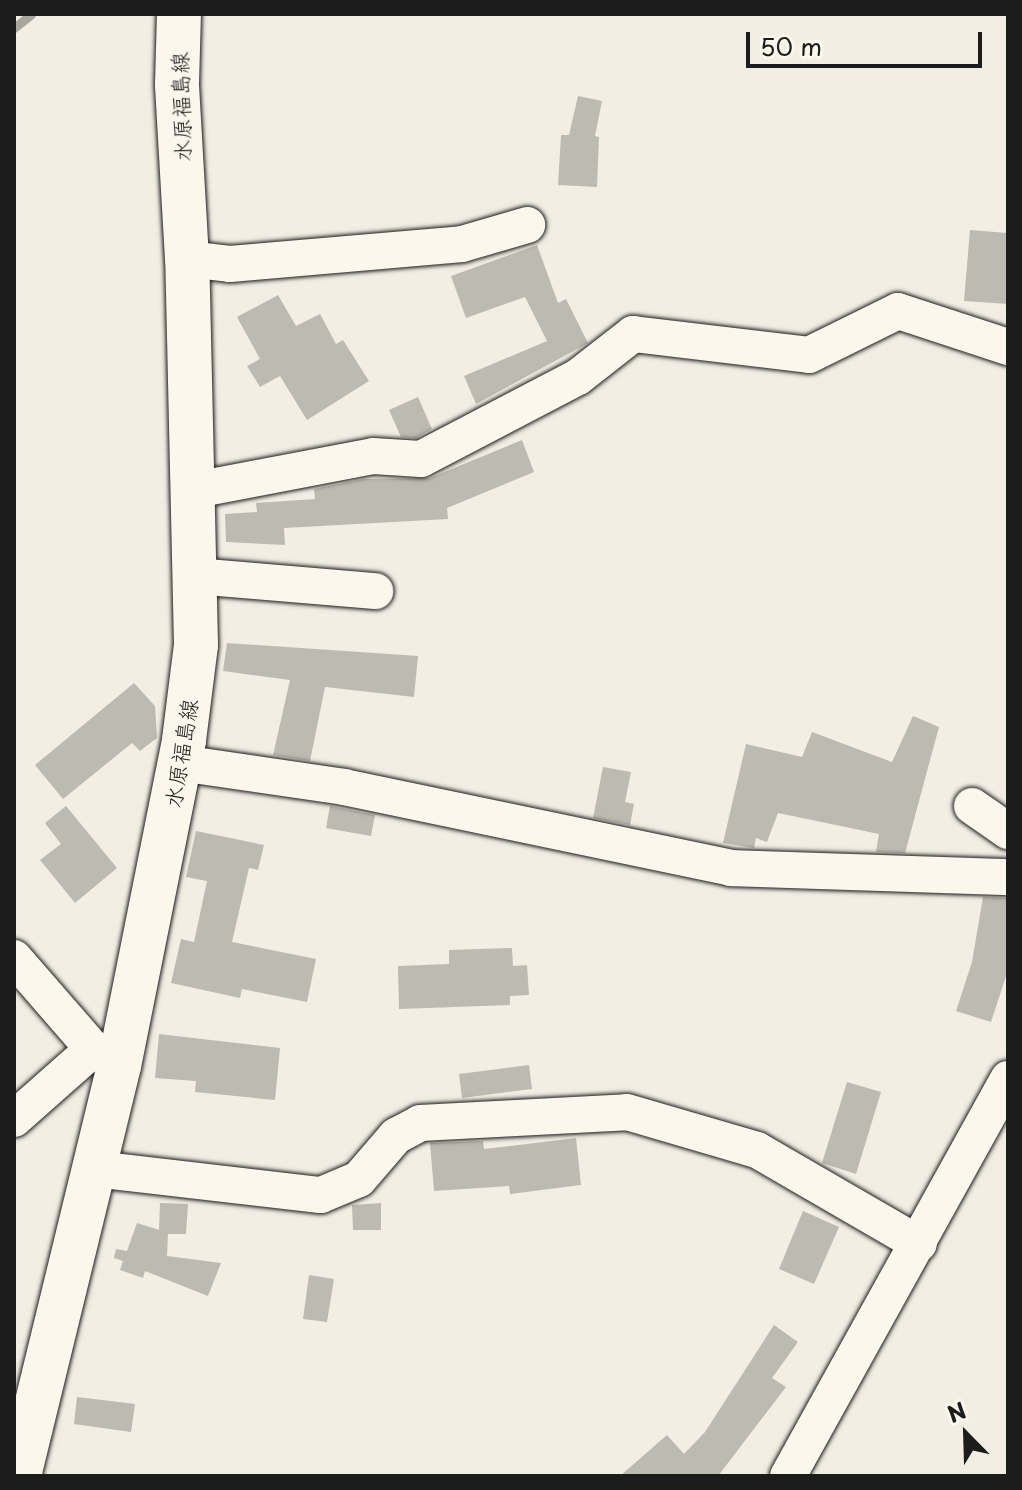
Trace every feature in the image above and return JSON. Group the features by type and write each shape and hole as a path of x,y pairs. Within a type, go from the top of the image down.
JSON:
{"main road":[{"name":"水原福島線","path":"19,1476 95,1169 106,1057 180,763 196,645 195,490 177,84 179,14"}],"street":[{"path":"187,259 230,264 462,244 527,225"},
{"path":"195,490 373,456 421,459 578,377 633,334 809,355 898,311 1008,347"},
{"path":"195,576 375,591"},
{"path":"180,763 344,787 731,868 1008,877"},
{"path":"972,806 1008,831"},
{"path":"14,958 106,1057 14,1119"},
{"path":"788,1476 1008,1079"},
{"path":"95,1169 321,1195 359,1179 396,1136 420,1123 627,1112 757,1150 919,1244"}],"building":[{"path":"578,96 602,101 595,136 599,137 597,187 558,185 561,135 569,135"},
{"path":"970,230 1008,233 1008,304 964,301"},
{"path":"537,245 558,303 566,299 588,343 476,404 464,376 547,341 525,297 466,318 451,276"},
{"path":"278,295 296,326 320,314 336,344 343,340 369,381 307,420 280,376 260,387 247,366 260,359 237,317"},
{"path":"418,397 432,429 416,438 401,437 389,410"},
{"path":"522,440 534,472 447,508 448,519 284,528 285,545 226,542 225,514 257,512 256,503 315,499 314,489 364,479 430,478"},
{"path":"227,643 418,656 414,697 325,687 310,761 273,755 290,680 223,671"},
{"path":"134,683 155,706 157,738 140,751 132,743 63,799 35,765"},
{"path":"913,716 939,727 905,853 876,852 879,834 778,813 767,842 756,838 754,848 723,843 746,744 802,757 812,732 892,762"},
{"path":"603,767 631,772 625,802 634,804 630,825 593,818"},
{"path":"66,806 117,868 75,903 40,860 61,844 45,823"},
{"path":"330,806 375,815 371,836 326,828"},
{"path":"196,831 264,845 258,870 249,868 232,942 316,959 307,1002 242,989 240,998 171,983 181,939 194,942 207,881 186,877"},
{"path":"983,897 1008,898 1008,970 991,1022 956,1011 972,962"},
{"path":"512,948 513,966 527,965 529,995 510,996 510,1005 399,1009 398,966 449,964 449,950"},
{"path":"159,1034 280,1048 275,1100 195,1092 196,1081 155,1078"},
{"path":"529,1065 532,1089 462,1098 459,1074"},
{"path":"847,1082 881,1092 856,1174 822,1163"},
{"path":"576,1138 581,1185 510,1194 509,1186 434,1191 430,1143 483,1141 484,1149"},
{"path":"160,1203 188,1204 186,1234 168,1234 167,1256 221,1263 208,1296 145,1271 143,1278 120,1270 123,1261 114,1258 116,1249 127,1251 137,1223 159,1230"},
{"path":"381,1203 381,1230 353,1230 352,1205"},
{"path":"803,1211 839,1227 814,1284 779,1269"},
{"path":"309,1275 334,1279 327,1322 303,1319"},
{"path":"774,1325 798,1342 772,1378 786,1387 718,1476 620,1476 667,1435 684,1454 705,1432"},
{"path":"77,1397 135,1404 131,1432 74,1424"}],"waterway":[{"path":"14,28 31,14"}]}
